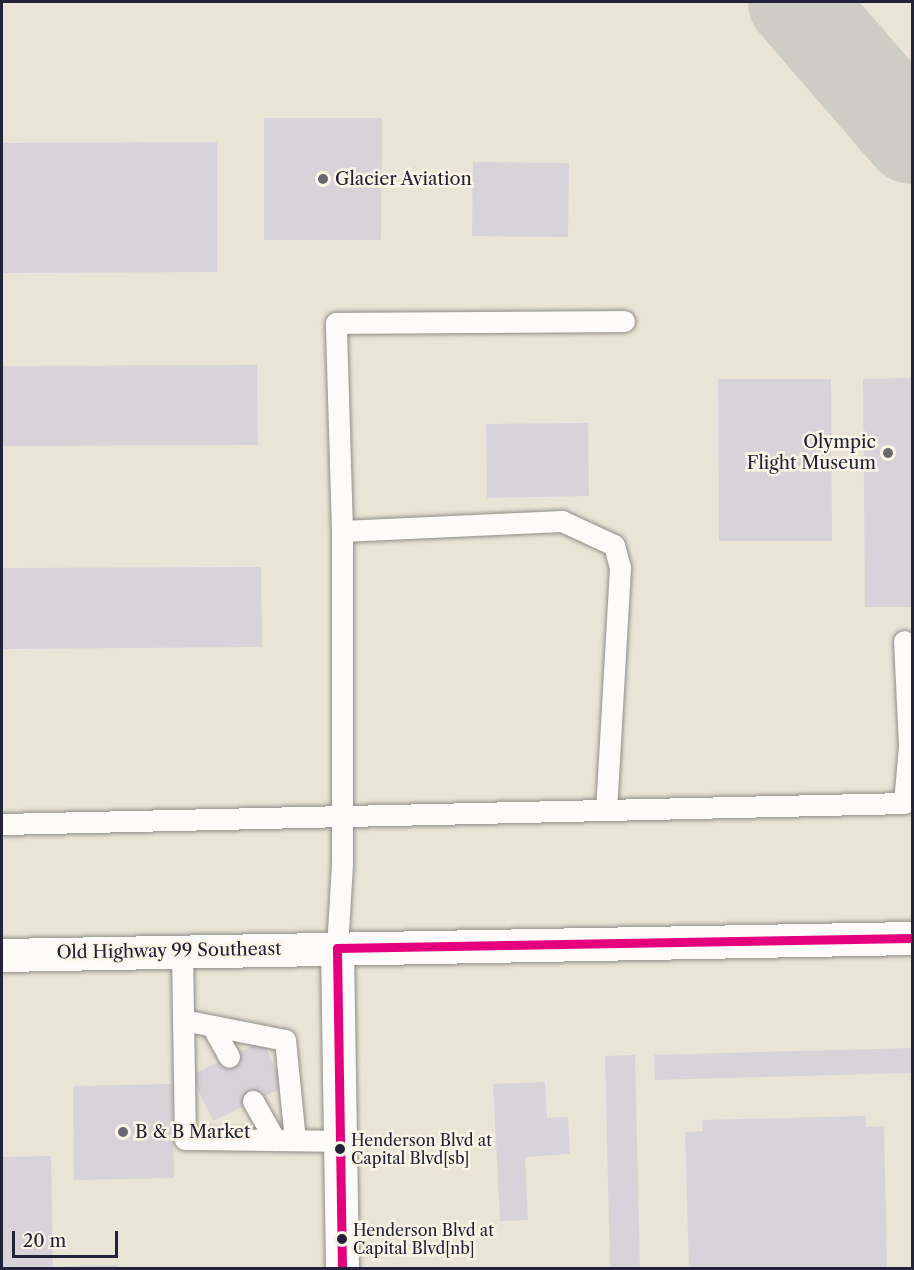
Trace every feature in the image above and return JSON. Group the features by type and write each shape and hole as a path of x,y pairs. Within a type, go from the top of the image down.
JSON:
{"main road":[{"name":"Old Highway 99 Southeast","path":"2,955 912,938"},
{"path":"337,948 342,1269"}],"lane":[{"path":"337,948 342,864 340,814 342,531 336,323 624,321"},
{"path":"342,531 562,521 614,545 620,568 606,809"},
{"path":"2,824 340,814 908,804 909,746 904,641"},
{"path":"182,951 185,1139 339,1141"},
{"path":"183,1020 285,1040 285,1140"},
{"path":"212,1026 229,1057"},
{"path":"253,1101 285,1140"}],"building":[{"name":"Glacier Aviation","path":"264,118 382,118 381,240 264,240"},
{"path":"217,142 217,272 2,273 2,143"},
{"path":"473,162 569,163 568,237 472,236"},
{"path":"257,365 258,445 2,446 2,366"},
{"name":"Olympic Flight Museum","path":"912,378 912,607 865,607 863,379"},
{"path":"718,379 831,379 832,541 719,541"},
{"path":"588,423 589,496 487,498 486,424"},
{"path":"261,567 262,647 2,649 2,568"},
{"path":"263,1041 284,1087 213,1121 191,1075"},
{"path":"912,1048 912,1073 655,1080 654,1055"},
{"path":"635,1055 640,1268 610,1268 605,1056"},
{"path":"545,1082 547,1118 568,1117 570,1154 525,1157 528,1220 500,1221 493,1084"},
{"name":"B & B Market","path":"172,1084 174,1178 74,1180 73,1086"},
{"path":"866,1116 866,1127 884,1126 887,1268 689,1268 685,1132 703,1131 702,1120"},
{"path":"51,1156 53,1268 2,1268 2,1157"},
{"path":"118,1265 118,1268 65,1268 65,1266"}],"taxiway":[{"path":"796,2 912,136"}],"transit line":[{"path":"342,1268 337,948 912,938"}],"place":[{"name":"Glacier Aviation","path":"323,179"},
{"name":"Olympic Flight Museum","path":"888,453"},
{"name":"B & B Market","path":"123,1132"},
{"name":"Henderson Blvd at Capital Blvd[sb]","path":"340,1149"},
{"name":"Henderson Blvd at Capital Blvd[nb]","path":"342,1239"}]}
